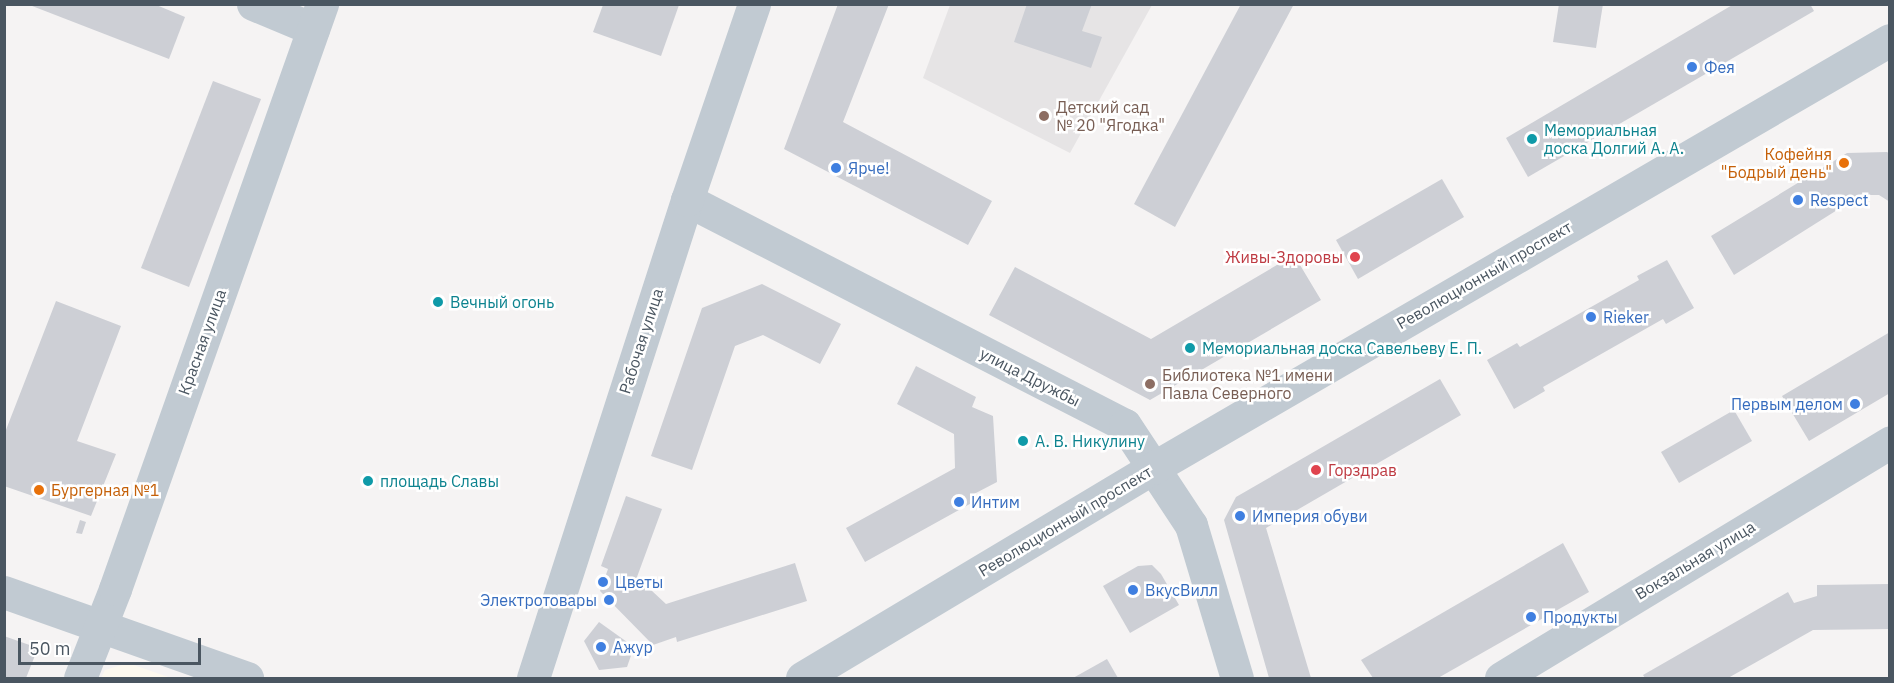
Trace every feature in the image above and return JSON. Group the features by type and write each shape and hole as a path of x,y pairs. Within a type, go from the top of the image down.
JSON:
{"street":[{"path":"252,4 318,17"},
{"name":"Рабочая улица","path":"533,678 687,200 754,4"},
{"name":"Красная улица","path":"80,678 101,627 318,17"},
{"name":"Революционный проспект","path":"802,678 1153,468 1890,40"},
{"name":"улица Дружбы","path":"687,200 1125,425 1191,525 1237,678"},
{"name":"Вокзальная улица","path":"1501,678 1890,442"},
{"path":"4,592 247,678"}],"shaded area":[{"name":"Детский сад № 20 \"Ягодка\"","path":"950,5 1152,5 1070,153 923,78"},
{"path":"128,663 171,678 101,678 105,670"}],"building":[{"path":"27,4 154,4 185,17 169,59"},
{"path":"838,4 889,4 843,122 992,201 968,245 784,149"},
{"path":"1027,4 1092,4 1082,31 1102,37 1091,68 1014,42"},
{"path":"1241,4 1294,4 1175,227 1134,204"},
{"path":"1559,4 1603,4 1596,48 1553,42"},
{"path":"1734,4 1810,4 1814,11 1528,177 1506,138"},
{"path":"603,5 679,5 661,56 593,32"},
{"path":"213,81 261,99 189,287 141,268"},
{"path":"1887,152 1890,154 1890,202 1879,195 1861,195 1734,275 1711,236 1847,153"},
{"path":"1442,179 1464,217 1358,279 1336,240"},
{"path":"1294,255 1321,300 1150,400 989,315 1015,267 1151,339"},
{"path":"1667,260 1694,308 1666,324 1663,319 1543,387 1545,391 1514,409 1487,360 1517,343 1520,347 1639,280 1637,276"},
{"path":"762,284 841,324 820,364 763,335 735,346 692,470 651,456 702,308"},
{"path":"56,301 121,326 77,441 116,454 91,516 4,486 4,435"},
{"path":"1890,332 1890,393 1809,441 1782,396"},
{"path":"916,366 976,397 972,407 993,416 997,482 974,494 977,500 865,562 846,528 955,468 954,434 897,404"},
{"path":"1440,379 1461,415 1266,528 1311,678 1269,678 1224,520 1236,497"},
{"path":"1734,410 1752,441 1679,483 1661,452"},
{"path":"626,496 662,509 637,577 666,604 795,563 807,601 677,642 676,637 653,645 600,591 608,569 601,566"},
{"path":"80,520 86,522 82,534 76,533"},
{"path":"1563,543 1589,592 1438,678 1373,678 1361,660"},
{"path":"1152,565 1161,574 1179,605 1130,633 1103,586 1138,566"},
{"path":"1890,584 1890,629 1813,630 1728,678 1645,678 1643,675 1788,592 1794,603 1817,596 1817,585"},
{"path":"599,622 634,647 627,667 599,670 584,641"},
{"path":"4,636 38,648 26,678 4,678"},
{"path":"1107,659 1118,678 1073,678"}],"place":[{"name":"Фея","path":"1692,67"},
{"name":"Детский сад № 20 \"Ягодка\"","path":"1044,116"},
{"name":"Мемориальная доска Долгий А. А.","path":"1532,139"},
{"name":"Кофейня \"Бодрый день\"","path":"1844,163"},
{"name":"Ярче!","path":"836,168"},
{"name":"Respect","path":"1798,200"},
{"name":"Живы-Здоровы","path":"1355,257"},
{"name":"Вечный огонь","path":"438,302"},
{"name":"Rieker","path":"1591,317"},
{"name":"Мемориальная доска Савельеву Е. П.","path":"1190,348"},
{"name":"Библиотека №1 имени Павла Северного","path":"1150,384"},
{"name":"Первым делом","path":"1855,404"},
{"name":"А. В. Никулину","path":"1023,441"},
{"name":"Горздрав","path":"1316,470"},
{"name":"площадь Славы","path":"368,481"},
{"name":"Бургерная №1","path":"39,490"},
{"name":"Интим","path":"959,502"},
{"name":"Империя обуви","path":"1240,516"},
{"name":"Цветы","path":"603,582"},
{"name":"ВкусВилл","path":"1133,590"},
{"name":"Электротовары","path":"609,600"},
{"name":"Продукты","path":"1531,617"},
{"name":"Ажур","path":"601,647"}]}
